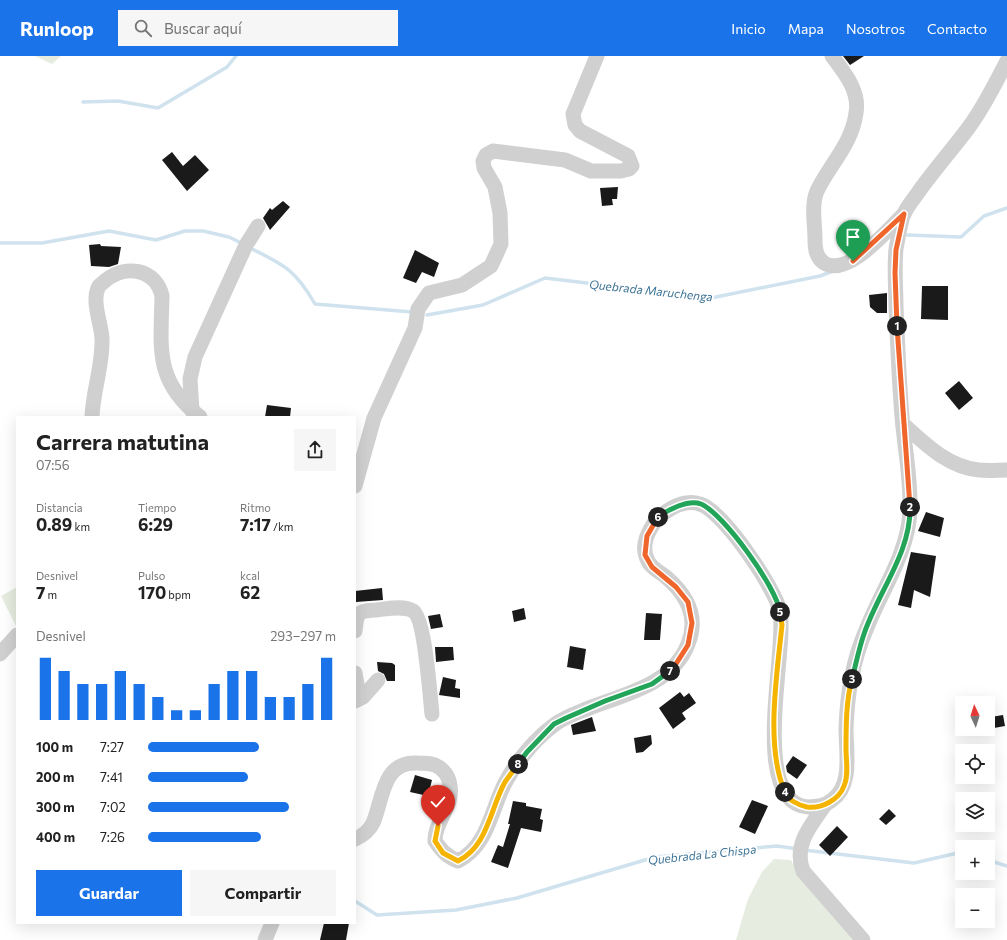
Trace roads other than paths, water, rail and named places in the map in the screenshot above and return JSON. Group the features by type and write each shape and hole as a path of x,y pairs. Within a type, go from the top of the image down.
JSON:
{"street":[{"path":"356,482 374,418 415,328 418,309 425,297 429,293 462,285 491,266 501,244 500,213 495,187 484,168 483,161 486,155 493,151 564,160 591,171 621,171 629,169 632,166 628,156 580,131 574,121 573,114 597,56"},
{"path":"832,56 850,80 855,95 857,112 847,143 817,191 814,203 815,250 820,260 828,265 841,266 853,261 904,214 941,161 973,121 988,98 1007,61"},
{"path":"863,940 803,871 799,862 804,836 825,805 837,797 844,786 847,771 846,725 850,684 864,634 902,551 910,514 908,470 903,424 895,273 896,250 904,214"},
{"path":"196,414 190,379 195,357 246,245 258,226"},
{"path":"92,416 101,364 102,338 96,296 100,286 112,276 126,271 137,270 158,284 161,289 160,345 165,374 167,379 196,414"},
{"path":"903,424 935,453 956,463 978,470 1007,470"},
{"path":"356,838 364,834 372,824 384,788 392,772 407,762 435,765 442,769 451,788 450,798 438,826 435,841 443,853 448,856 458,861 466,857 475,848 484,832 505,783 527,752 554,724 598,704 652,684 674,667 688,645 692,623 688,602 676,587 648,563 645,555 647,536 657,518 672,507 697,503 702,504 722,519 748,554 776,597 780,607 782,625 774,730 780,780 786,796 799,805 811,807 825,805"},
{"path":"356,623 357,615 360,612 404,608 412,610 417,615 422,631 432,714"},
{"path":"0,654 16,636"},
{"path":"356,678 356,690"},
{"path":"356,700 363,697 378,680"},
{"path":"265,940 272,924"}],"waterway":[{"path":"83,102 118,101 158,108 227,67 236,56"},
{"name":"Quebrada Maruchenga","path":"907,235 961,237 984,216 1007,208"},
{"name":"Quebrada Maruchenga","path":"0,243 42,243 109,231 156,240 185,231 203,231 229,237 241,243"},
{"name":"Quebrada Maruchenga","path":"252,249 289,270 302,284 315,304 412,312"},
{"name":"Quebrada Maruchenga","path":"427,315 483,305 545,278 711,298 820,276 833,271"},
{"name":"Quebrada La Chispa","path":"356,902 377,915 456,910 517,898 655,857 777,846 798,849"},
{"name":"Quebrada La Chispa","path":"804,850 914,863 955,854"},
{"name":"Quebrada La Chispa","path":"995,862 1007,866"}]}
